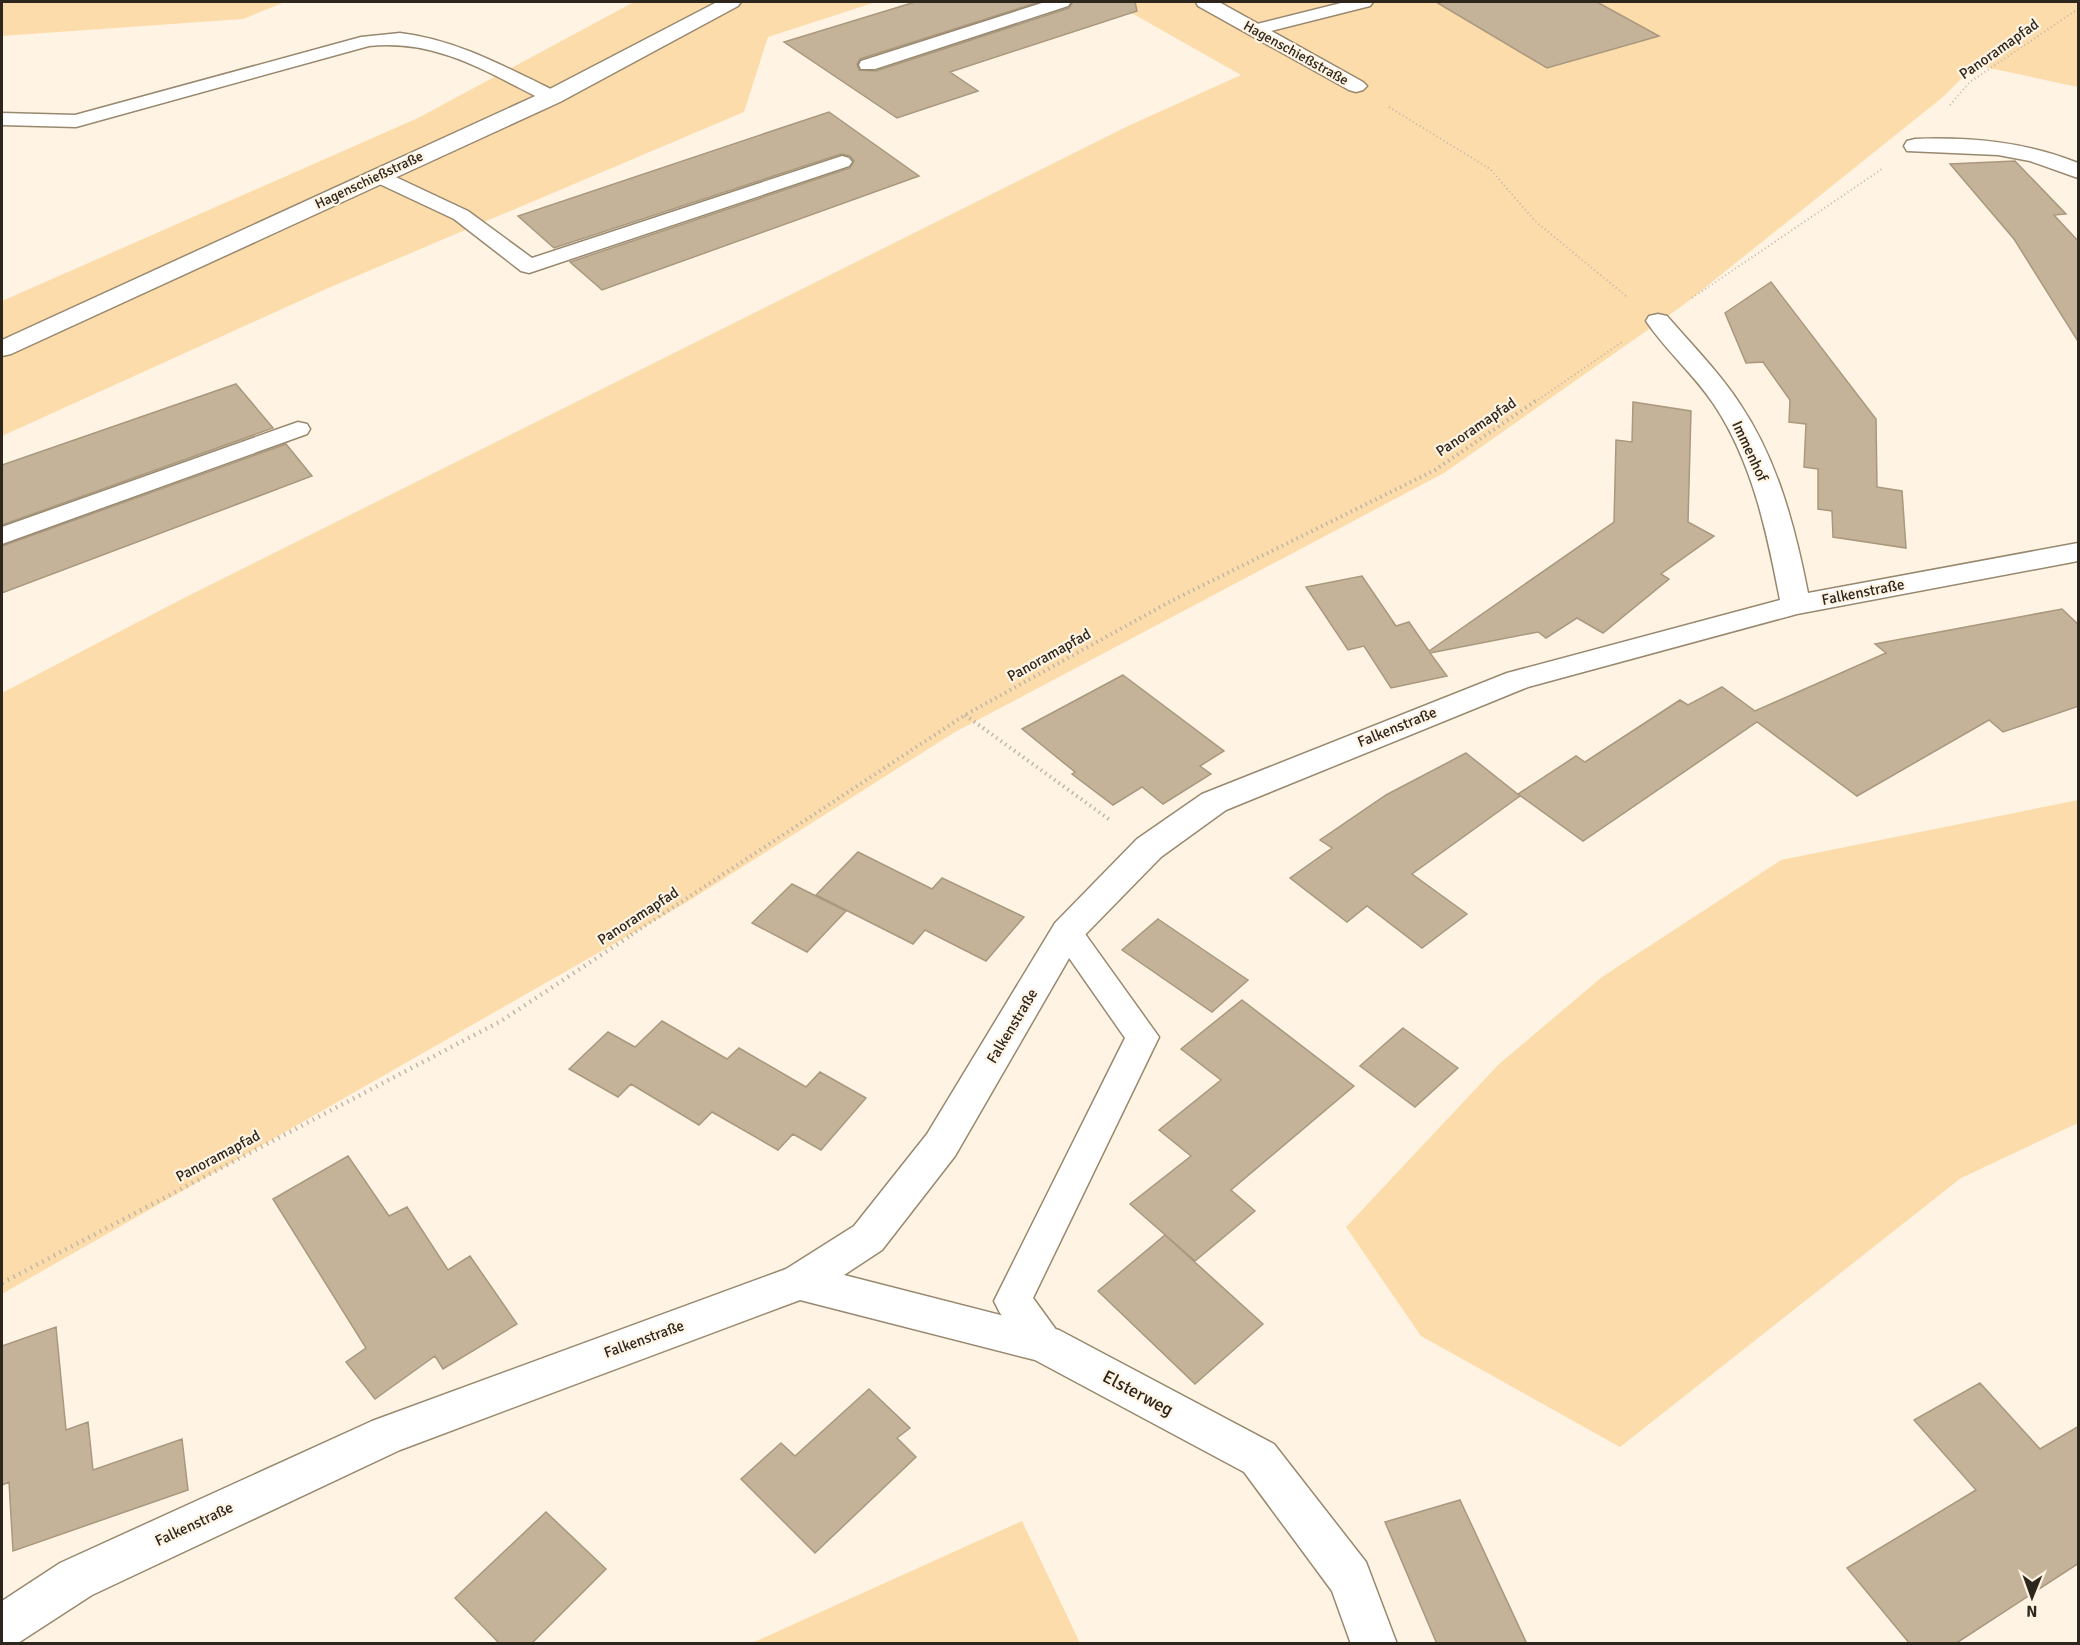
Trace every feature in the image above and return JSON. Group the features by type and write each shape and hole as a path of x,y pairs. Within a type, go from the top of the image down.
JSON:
{"street":[{"name":"Hagenschießstraße","path":"2,349 552,97 730,2"},
{"name":"Hagenschießstraße","path":"1205,2 1356,86"},
{"path":"1915,146 1964,144 2013,149 2049,158 2079,171"},
{"name":"Immenhof","path":"1658,321 1728,406 1762,471 1786,554 1796,605"},
{"name":"Falkenstraße","path":"2,1627 76,1579 387,1435 800,1282 868,1238 941,1145 1067,932 1149,848 1214,802 1518,680 1796,605 2079,552"},
{"name":"Elsterweg","path":"800,1282 1044,1343 1260,1458 1350,1578 1374,1644"}],"lane":[{"path":"868,65 1062,2"},
{"path":"1255,30 1364,2"},
{"path":"2,119 76,121 368,41 400,39 433,44 459,53 552,97"},
{"path":"378,176 461,215 529,266 843,162"},
{"path":"2,536 298,429"},
{"path":"1044,1343 1012,1301 1142,1037 1067,932"}],"path":[{"name":"Panoramapfad","path":"2,1283 501,1021 965,715 1172,601 1435,470 1915,146 1970,82 2079,9"},
{"path":"1356,86 1490,170 1535,221 1658,321"},
{"path":"965,715 1149,848"}],"shaded area":[{"path":"2,2 285,2 243,19 2,36"},
{"path":"634,2 876,2 768,37 744,112 326,289 2,436 2,301 418,118"},
{"path":"1112,2 2078,2 2078,87 1975,65 1943,97 1682,306 1444,473 955,732 687,902 2,1294 2,693 182,599 1128,126 1241,75"},
{"path":"2078,800 2078,1123 1961,1178 1620,1447 1421,1336 1346,1227 1499,1064 1602,977 1781,860"},
{"path":"1022,1521 1080,1643 752,1643"}],"building":[{"path":"915,2 1039,2 860,59 857,64 859,70 876,71 1069,8 1073,2 1135,2 1137,11 950,72 978,91 897,118 784,42"},
{"path":"1436,2 1597,2 1659,36 1547,68"},
{"path":"829,112 919,176 602,290 570,262 850,168 854,161 850,156 841,154 554,248 518,216"},
{"path":"2015,161 2066,214 2054,215 2079,242 2079,343 2014,239 1950,164"},
{"path":"1771,282 1876,419 1877,487 1902,491 1906,548 1833,537 1832,511 1818,509 1818,469 1804,467 1806,424 1789,422 1790,400 1763,362 1746,363 1725,313"},
{"path":"236,384 273,428 2,525 2,465"},
{"path":"1633,402 1691,411 1688,522 1714,536 1661,574 1669,579 1603,633 1577,618 1546,638 1538,632 1430,653 1447,676 1391,688 1364,646 1348,650 1306,587 1362,576 1396,626 1409,622 1429,651 1614,522 1616,440 1632,442"},
{"path":"286,444 312,476 2,593 2,546"},
{"path":"2062,609 2079,625 2079,706 2003,732 1989,720 1857,796 1757,722 1583,841 1518,794 1576,756 1585,762 1680,700 1688,705 1722,687 1755,711 1886,653 1875,644"},
{"path":"1123,675 1224,751 1200,766 1211,774 1163,804 1142,787 1113,805 1072,774 1075,772 1022,729"},
{"path":"1466,753 1520,796 1412,874 1467,914 1422,948 1367,906 1347,922 1290,878 1332,848 1320,840 1386,795"},
{"path":"858,852 932,889 942,878 1024,917 986,961 925,930 913,944 816,895"},
{"path":"792,884 846,911 807,952 752,923"},
{"path":"1158,919 1248,980 1212,1012 1122,950"},
{"path":"1242,1000 1354,1086 1231,1190 1255,1211 1195,1261 1130,1204 1191,1156 1159,1130 1221,1080 1181,1049"},
{"path":"662,1021 727,1059 739,1048 806,1087 820,1072 866,1098 821,1150 793,1134 778,1150 712,1112 699,1125 631,1084 618,1097 569,1069 608,1032 635,1047"},
{"path":"1403,1028 1458,1068 1415,1107 1360,1066"},
{"path":"348,1156 389,1216 407,1207 448,1270 470,1256 517,1324 443,1369 435,1356 375,1399 346,1362 366,1348 273,1199"},
{"path":"1165,1235 1263,1324 1195,1384 1098,1291"},
{"path":"56,1327 66,1430 88,1422 93,1470 182,1439 188,1490 13,1551 9,1482 2,1485 2,1346"},
{"path":"1980,1383 2040,1449 2079,1426 2079,1563 1955,1644 1910,1644 1847,1568 1976,1490 1914,1420"},
{"path":"869,1389 910,1428 897,1438 916,1457 815,1553 741,1479 781,1443 795,1456"},
{"path":"1460,1500 1527,1644 1437,1644 1385,1522"},
{"path":"546,1512 606,1569 531,1644 500,1644 455,1598"}]}
